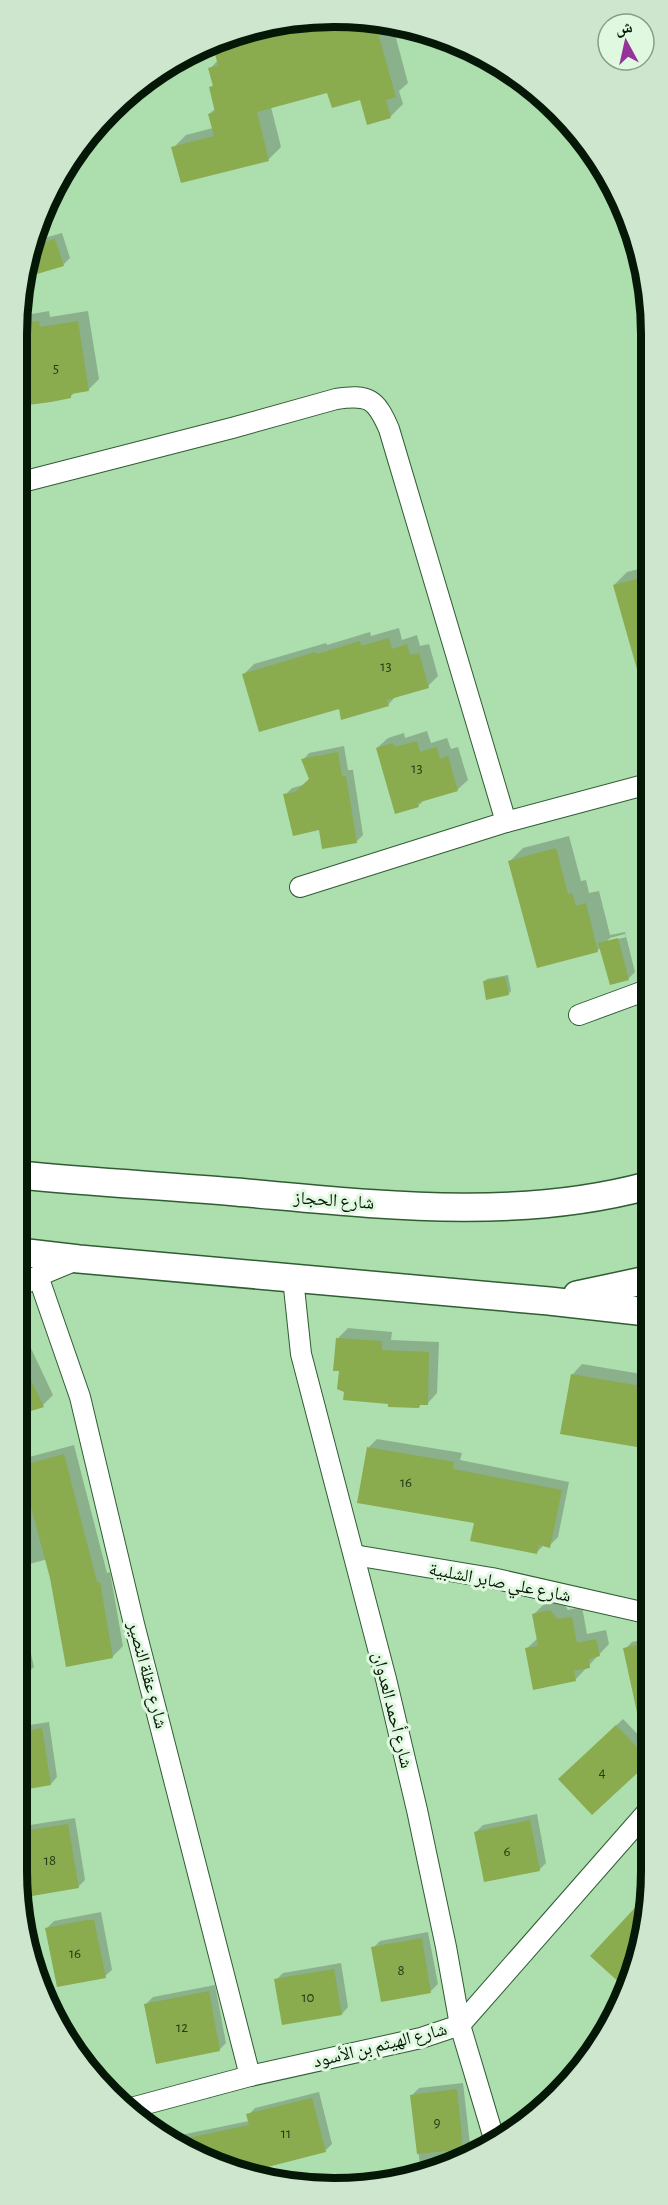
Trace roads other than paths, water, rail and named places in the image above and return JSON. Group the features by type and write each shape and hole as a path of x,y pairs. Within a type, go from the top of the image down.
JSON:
{"main road":[{"name":"شارع الحجاز","path":"27,1173 354,1203 477,1208 585,1201 641,1187"},
{"path":"27,1253 641,1311"},
{"path":"549,1301 641,1281"}],"street":[{"path":"27,481 336,399 354,396 371,400 382,412 389,429 506,822"},
{"path":"300,887 506,822 641,786"},
{"path":"579,1015 641,992"},
{"path":"27,1282 79,1259"},
{"name":"شارع عقلة النصير","path":"38,1276 80,1397 134,1624 250,2076"},
{"name":"شارع أحمد العدوان","path":"293,1278 301,1354 354,1555 417,1810 460,2025 492,2134"},
{"name":"شارع علي صابر الشلبية","path":"354,1555 492,1578 641,1612"},
{"name":"شارع الهيثم بن الأسود","path":"137,2106 250,2076 421,2038 460,2025 641,1819"}]}
